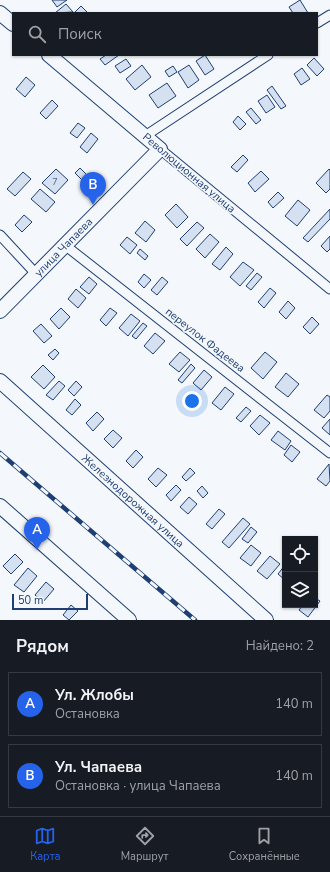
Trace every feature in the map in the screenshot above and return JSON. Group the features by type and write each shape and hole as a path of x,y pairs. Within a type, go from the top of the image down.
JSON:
{"main road":[{"path":"0,13 12,23"},
{"name":"Революционная улица","path":"50,56 160,149"},
{"name":"улица Чапаева","path":"0,311 66,246 160,149"},
{"name":"Железнодорожная улица","path":"0,381 266,620"},
{"path":"0,506 129,620"}],"street":[{"path":"318,22 330,15"},
{"path":"145,136 266,56"},
{"name":"Революционная улица","path":"160,149 330,289"},
{"path":"0,235 37,275"},
{"name":"переулок Фадеева","path":"66,246 330,453"}],"building":[{"path":"52,0 67,0 57,7"},
{"path":"300,0 307,12 292,12 289,7"},
{"path":"66,4 73,12 56,12"},
{"path":"81,6 87,12 75,12"},
{"path":"104,56 118,56 105,65 100,59"},
{"path":"206,56 214,69 205,75 196,61"},
{"path":"314,58 324,69 317,76 307,65"},
{"path":"126,59 131,66 120,73 115,66"},
{"path":"142,65 151,77 135,90 126,79"},
{"path":"189,65 199,80 188,88 178,72"},
{"path":"173,66 177,72 169,77 165,71"},
{"path":"302,68 310,79 301,85 294,74"},
{"path":"26,77 35,85 25,97 16,89"},
{"path":"167,83 176,96 158,108 149,95"},
{"path":"272,86 286,106 281,109 267,90"},
{"path":"267,95 275,107 266,113 258,101"},
{"path":"52,100 58,106 46,119 40,113"},
{"path":"251,108 261,120 256,124 246,112"},
{"path":"238,116 246,124 240,130 233,122"},
{"path":"78,123 85,128 77,138 70,133"},
{"path":"91,133 98,139 87,153 80,147"},
{"path":"243,155 248,160 237,172 231,167"},
{"path":"80,168 88,176 83,181 75,173"},
{"path":"56,169 68,180 55,194 42,183"},
{"path":"329,169 330,189 326,193 316,183"},
{"path":"261,171 269,179 255,192 248,183"},
{"path":"23,172 31,179 15,196 7,189"},
{"path":"40,189 55,202 46,212 31,199"},
{"path":"278,192 284,198 273,208 268,202"},
{"path":"298,200 310,210 297,226 285,216"},
{"path":"176,204 188,217 177,228 165,215"},
{"path":"330,209 330,219 308,242 303,238"},
{"path":"24,215 32,222 22,232 15,225"},
{"path":"145,221 155,230 146,242 135,233"},
{"path":"197,222 204,228 187,246 180,239"},
{"path":"210,234 219,242 205,258 196,249"},
{"path":"330,236 330,249 327,252 321,246"},
{"path":"127,237 137,245 130,254 120,245"},
{"path":"226,247 233,254 220,270 212,264"},
{"path":"140,249 148,256 145,260 137,253"},
{"path":"243,262 254,270 240,286 230,277"},
{"path":"257,273 262,277 251,290 246,286"},
{"path":"144,274 151,280 144,288 138,282"},
{"path":"89,277 97,284 89,294 80,287"},
{"path":"162,277 168,282 157,295 151,290"},
{"path":"270,288 276,293 264,308 258,302"},
{"path":"76,289 86,298 78,308 68,299"},
{"path":"288,301 295,308 286,319 279,312"},
{"path":"61,308 70,317 59,329 50,319"},
{"path":"110,308 117,313 106,326 100,320"},
{"path":"131,314 140,321 128,336 119,328"},
{"path":"312,317 319,324 310,334 303,327"},
{"path":"143,323 147,326 136,339 132,336"},
{"path":"41,324 52,336 44,343 33,331"},
{"path":"155,333 165,341 153,354 144,346"},
{"path":"55,349 59,353 53,360 48,355"},
{"path":"180,352 190,360 179,372 169,364"},
{"path":"265,352 277,362 263,379 251,368"},
{"path":"191,364 195,368 182,383 178,380"},
{"path":"43,365 55,377 44,389 31,377"},
{"path":"204,370 212,377 201,390 193,383"},
{"path":"286,373 299,384 288,397 275,387"},
{"path":"59,381 65,386 53,400 46,395"},
{"path":"76,381 82,387 74,396 68,390"},
{"path":"225,387 234,394 221,410 212,403"},
{"path":"327,395 330,397 330,411 324,418 314,410"},
{"path":"75,399 81,405 72,415 66,410"},
{"path":"246,407 251,411 241,422 236,418"},
{"path":"97,412 104,419 93,431 86,423"},
{"path":"260,415 270,423 259,435 250,426"},
{"path":"330,419 330,435 322,428"},
{"path":"113,430 122,438 113,448 104,439"},
{"path":"278,431 291,441 285,450 271,440"},
{"path":"291,445 300,452 292,462 284,455"},
{"path":"136,450 143,457 133,468 126,461"},
{"path":"329,464 330,481 326,486 317,479"},
{"path":"158,468 167,475 156,487 148,479"},
{"path":"190,468 195,473 186,481 182,477"},
{"path":"176,485 181,490 171,501 166,495"},
{"path":"202,486 208,493 203,498 197,491"},
{"path":"189,497 197,504 188,514 180,507"},
{"path":"219,509 225,514 212,529 206,524"},
{"path":"243,518 250,524 229,548 222,542"},
{"path":"251,527 257,532 248,543 242,539"},
{"path":"251,545 261,553 251,566 240,558"},
{"path":"15,554 23,562 11,574 3,566"},
{"path":"270,556 280,564 267,579 257,571"},
{"path":"28,568 37,576 24,592 14,585"},
{"path":"282,569 282,577 278,574"},
{"path":"46,582 54,589 43,602 35,595"},
{"path":"71,605 78,611 69,620 63,615"},
{"path":"301,608 315,608 308,617 299,610"}],"railway":[{"path":"0,453 195,620"}],"place":[{"name":"Ул. Чапаева","path":"93,205"},
{"name":"Ул. Жлобы","path":"37,550"}]}
